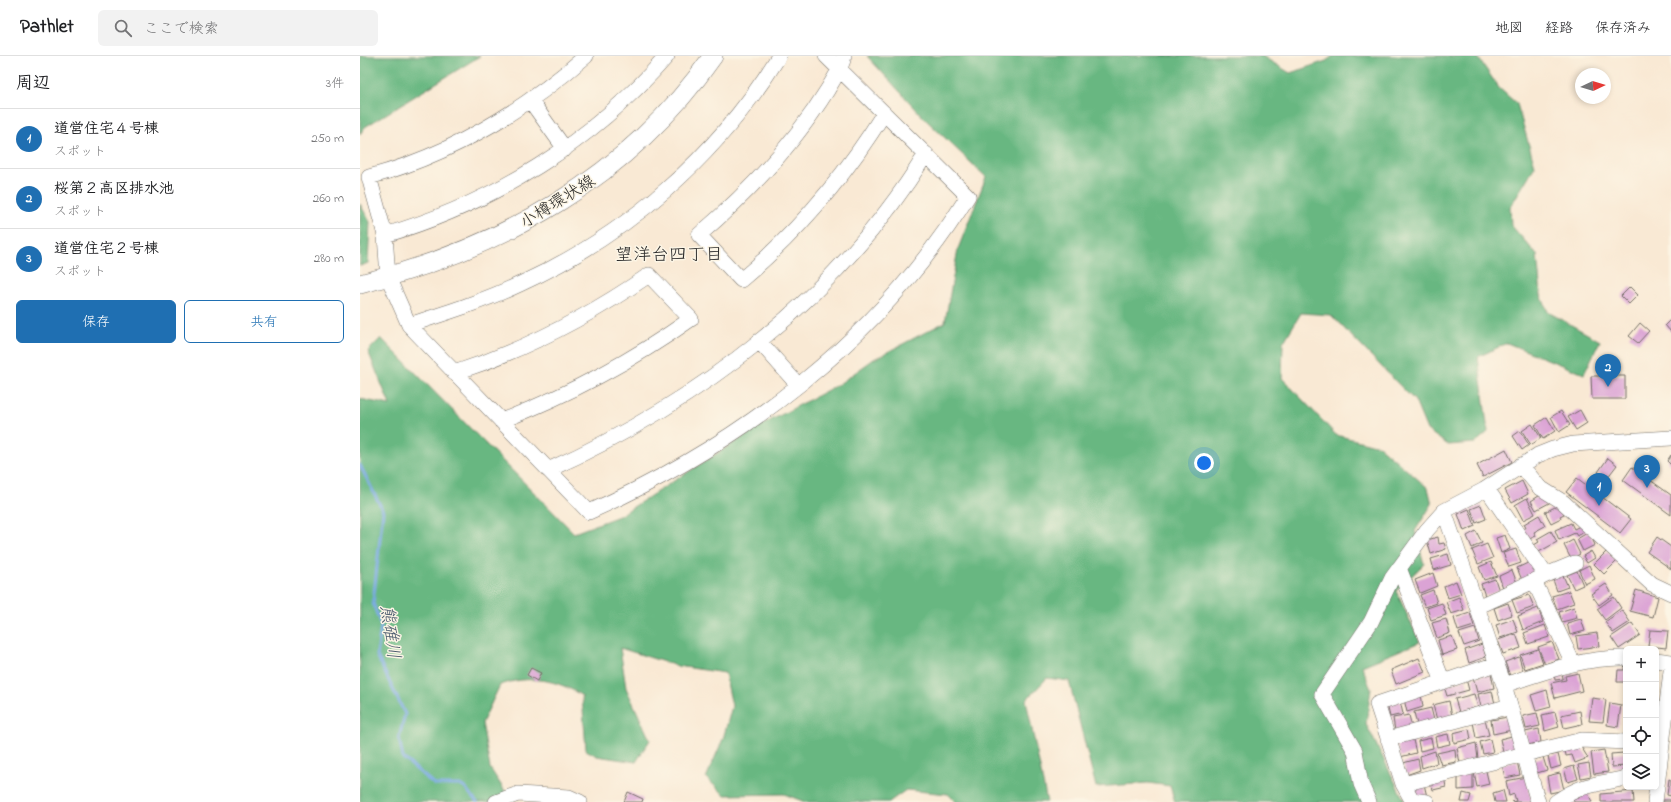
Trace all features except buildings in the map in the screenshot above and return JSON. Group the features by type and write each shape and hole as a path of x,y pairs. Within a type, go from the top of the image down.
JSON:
{"main road":[{"name":"小樽環状線","path":"360,284 388,277 462,252 496,237 566,198 600,173 671,111 713,56"}],"street":[{"path":"586,56 530,100 498,120 454,144 415,162 369,177 385,235 388,277 409,325 589,512 653,481 703,452 755,418 798,385 860,332 908,281 938,243 968,196 884,113 842,63 826,56"},
{"path":"385,235 435,218 479,199 527,174 566,149 601,122 624,102 667,56"},
{"path":"409,325 467,306 520,284 573,257 624,224 673,184 719,138 760,86 779,56"},
{"path":"842,63 819,103 781,153 739,198 699,235 741,280 780,245 825,196 851,163 884,113"},
{"path":"530,100 566,149"},
{"path":"548,470 594,448 661,410 713,375 759,341 818,290 866,239 904,189 926,154"},
{"path":"454,372 501,356 552,334 604,304 649,275 691,319 652,345 600,376 550,401 501,421"},
{"path":"759,341 798,385"},
{"path":"1369,802 1361,784 1355,751 1322,694 1371,622 1392,578 1427,530 1444,512 1487,489 1522,465 1546,452 1573,444 1671,438"},
{"path":"1522,465 1539,487 1563,502 1652,584 1671,593"},
{"path":"1487,489 1540,578 1573,664"},
{"path":"1444,512 1504,685 1538,802"},
{"path":"1477,607 1575,562"},
{"path":"1399,568 1443,682"},
{"path":"1504,685 1597,658 1623,658"},
{"path":"1659,660 1671,662"},
{"path":"1427,802 1412,800 1403,784 1377,704 1496,664"},
{"path":"1655,802 1661,768 1659,745 1671,671"},
{"path":"1388,740 1510,706"},
{"path":"1403,784 1582,740 1623,742"},
{"path":"1556,802 1581,787 1601,781 1623,778"},
{"path":"496,802 518,794 569,797 580,802"}],"green space":[{"path":"360,56 480,56 365,127 360,134"},
{"path":"867,56 1262,56 1290,73 1326,61 1333,56 1477,56 1499,88 1517,104 1535,166 1510,207 1511,225 1537,255 1541,295 1548,312 1600,341 1584,374 1507,343 1478,357 1488,432 1475,443 1448,445 1427,430 1415,401 1331,315 1301,313 1283,343 1282,378 1336,435 1379,446 1428,488 1432,504 1415,531 1424,564 1396,591 1420,642 1362,666 1371,689 1366,724 1405,802 1175,802 1170,786 1148,783 1096,787 1069,681 1047,678 1026,700 1047,802 956,802 948,794 906,790 889,802 805,802 784,794 725,795 706,778 723,739 732,706 725,673 677,666 620,648 626,688 650,740 636,762 597,756 586,750 582,696 573,690 553,682 542,680 521,680 500,685 482,723 490,768 512,802 360,802 360,399 390,405 368,351 381,338 574,533 619,516 760,426 839,384 874,359 945,322 958,249 986,177 925,119"},
{"path":"360,204 370,222 368,263 360,266"}],"waterway":[{"name":"熊碓川","path":"360,465 383,511 373,603 381,626 377,656 405,714 399,738 403,758 435,785 460,785 465,788 477,802"}],"place":[{"name":"桜第２高区排水池","path":"1608,387"},
{"name":"道営住宅２号棟","path":"1647,488"},
{"name":"道営住宅４号棟","path":"1599,506"}],"district":[{"name":"望洋台四丁目","path":"669,254"}]}
